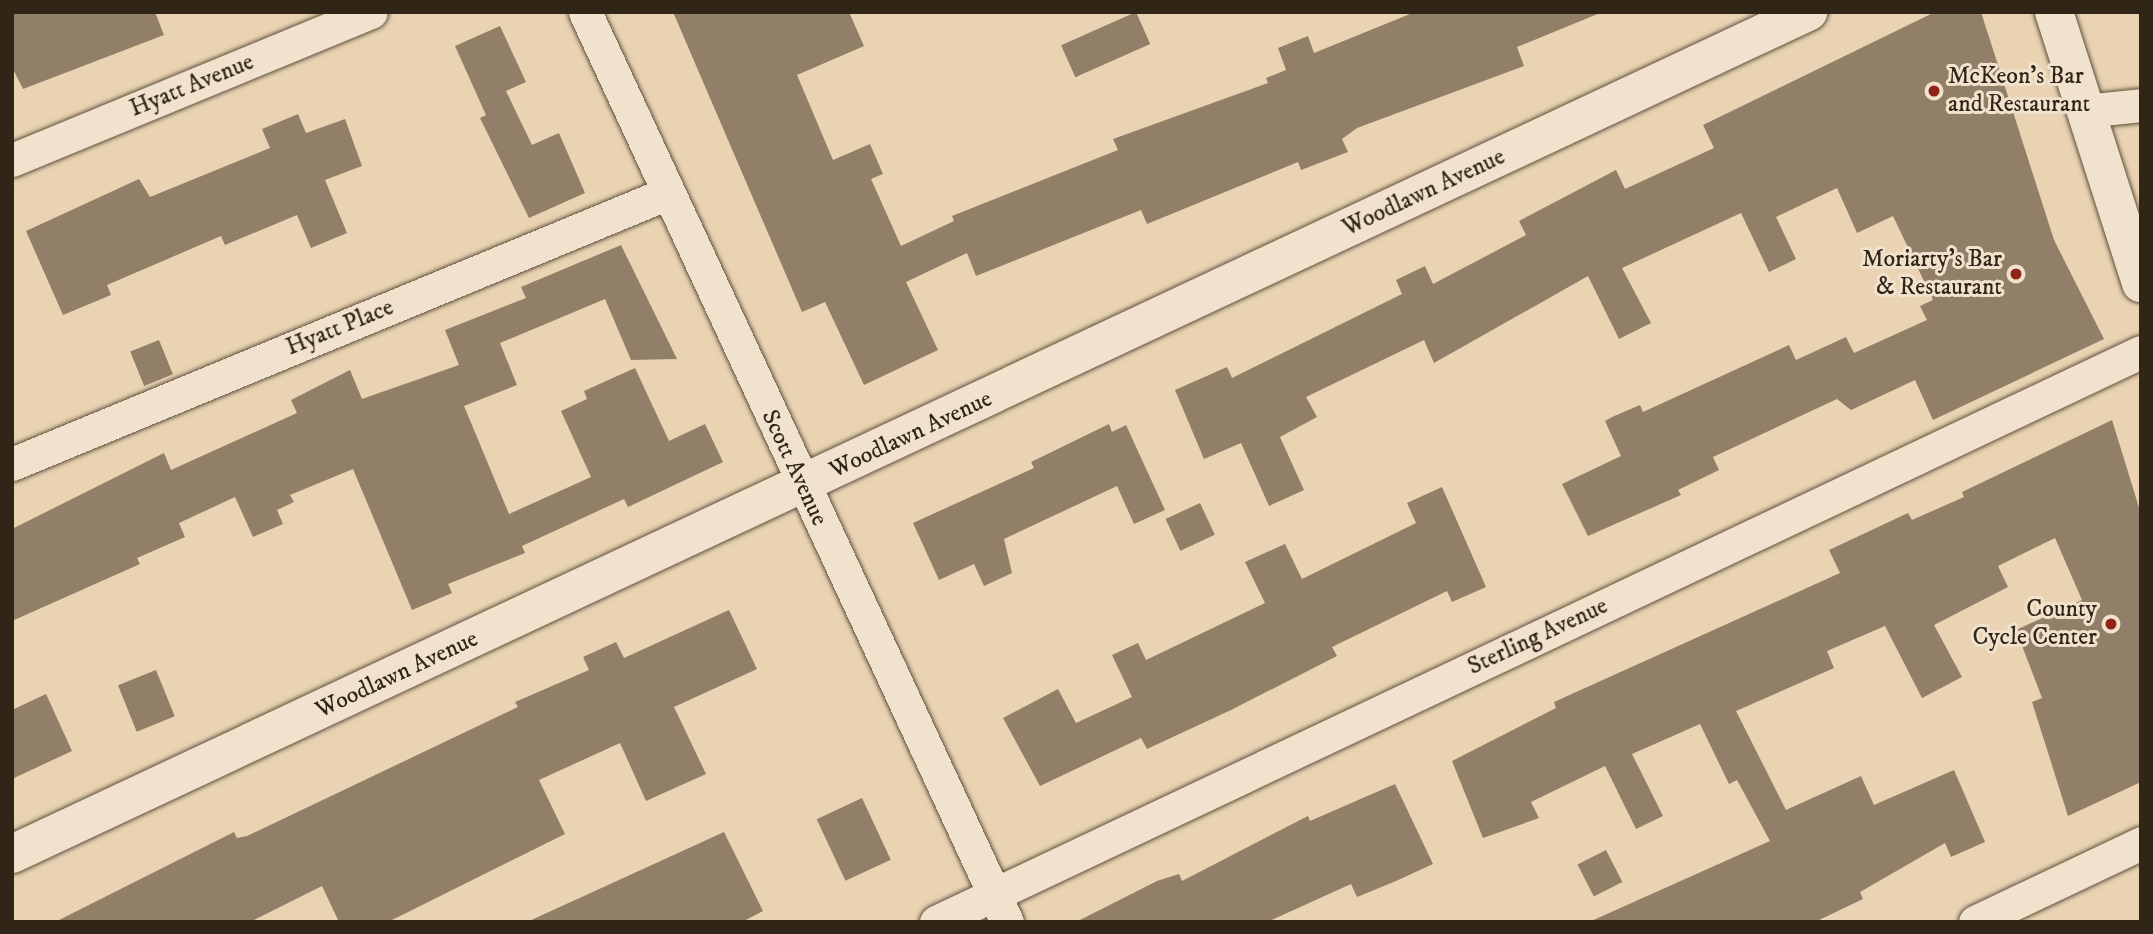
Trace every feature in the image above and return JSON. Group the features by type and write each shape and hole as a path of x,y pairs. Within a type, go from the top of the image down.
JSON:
{"street":[{"name":"Hyatt Avenue","path":"12,160 371,12"},
{"name":"Scott Avenue","path":"585,12 802,487 1001,908"},
{"name":"Woodlawn Avenue","path":"12,854 802,487 1808,12"},
{"path":"2054,12 2141,283"},
{"path":"2084,111 2141,105"},
{"name":"Hyatt Place","path":"12,464 668,193"},
{"name":"Sterling Avenue","path":"936,922 1001,908 2141,352"},
{"path":"1975,922 2141,842"}],"building":[{"path":"12,12 155,12 164,35 23,89 12,67"},
{"path":"673,12 849,12 864,46 797,75 833,160 870,144 883,174 871,179 901,246 954,221 952,216 1118,150 1113,139 1268,83 1266,78 1286,70 1278,48 1308,36 1314,53 1410,14 1600,13 1517,47 1524,66 1357,128 1342,139 1348,152 1301,170 1298,162 1147,224 1141,210 976,276 967,253 906,282 938,350 864,385 825,302 802,312"},
{"path":"1136,12 1150,44 1075,77 1061,45"},
{"path":"1935,12 1981,12 2054,240 2104,339 1933,420 1915,380 1851,410 1837,399 1713,457 1719,470 1678,490 1681,495 1588,536 1562,484 1621,456 1605,421 1640,405 1643,412 1789,345 1796,360 1846,337 1854,353 1927,320 1920,306 1933,300 1893,216 1857,233 1837,188 1776,217 1796,259 1769,272 1741,213 1622,268 1651,323 1619,339 1588,276 1434,363 1424,340 1306,397 1317,417 1280,437 1304,490 1269,506 1241,443 1204,459 1175,390 1227,367 1232,378 1402,294 1396,280 1425,266 1433,284 1526,235 1519,221 1616,170 1625,189 1714,148 1703,125"},
{"path":"500,26 526,82 506,91 532,145 559,133 585,193 529,218 480,118 486,115 455,46"},
{"path":"298,114 306,133 345,119 362,166 325,180 347,233 311,248 297,215 225,245 221,236 107,285 111,295 63,315 26,231 139,179 150,197 270,148 262,129"},
{"path":"621,245 677,359 631,360 605,299 500,343 517,385 464,406 509,514 591,477 561,411 587,399 584,391 635,368 669,441 705,424 723,462 628,507 624,499 522,546 525,553 448,584 452,593 412,610 353,469 290,495 294,502 277,510 283,524 253,537 235,497 179,523 185,537 137,558 140,564 12,621 12,529 164,453 171,470 297,413 291,400 350,370 362,399 459,365 445,330 526,298 521,287"},
{"path":"159,340 173,374 144,386 130,352"},
{"path":"2112,420 2141,514 2141,782 2068,816 2032,702 2042,698 2016,630 2082,600 2055,538 1998,566 2008,587 1934,625 1962,677 1922,698 1885,626 1827,651 1834,668 1736,711 1786,810 1861,776 1874,805 1954,770 1985,842 1951,857 1945,843 1860,892 1863,899 1815,922 1589,922 1770,841 1737,780 1729,784 1700,724 1632,754 1663,816 1636,829 1605,766 1531,802 1539,818 1483,838 1452,761 1556,708 1554,702 1840,573 1829,550 1908,513 1912,520 1964,497 1962,492"},
{"path":"1109,424 1112,432 1126,425 1165,510 1134,524 1117,486 1004,539 1012,573 984,586 974,564 939,580 913,523 1034,468 1031,462"},
{"path":"1442,487 1486,587 1452,602 1447,591 1332,647 1337,656 1231,710 1147,749 1141,738 1040,786 1003,718 1058,689 1076,723 1132,697 1112,655 1138,643 1146,660 1265,603 1245,562 1285,544 1302,579 1416,523 1407,503"},
{"path":"1200,503 1215,535 1180,551 1166,519"},
{"path":"729,610 757,669 674,707 706,774 646,801 620,743 539,780 565,834 388,922 339,922 322,886 250,922 55,922 234,832 237,838 247,836 518,707 515,702 589,670 583,657 616,642 624,658"},
{"path":"156,670 175,716 137,732 118,685"},
{"path":"46,694 72,751 12,779 12,710"},
{"path":"1395,784 1433,864 1396,881 1357,897 1351,884 1267,922 1076,922 1157,881 1179,874 1182,881 1308,816 1310,821"},
{"path":"862,798 891,860 845,881 817,819"},
{"path":"724,832 763,911 742,922 527,922"},
{"path":"1606,850 1622,882 1594,897 1577,865"}],"place":[{"name":"McKeon's Bar and Restaurant","path":"1934,91"},
{"name":"Moriarty's Bar & Restaurant","path":"2016,274"},
{"name":"County Cycle Center","path":"2111,624"}]}
